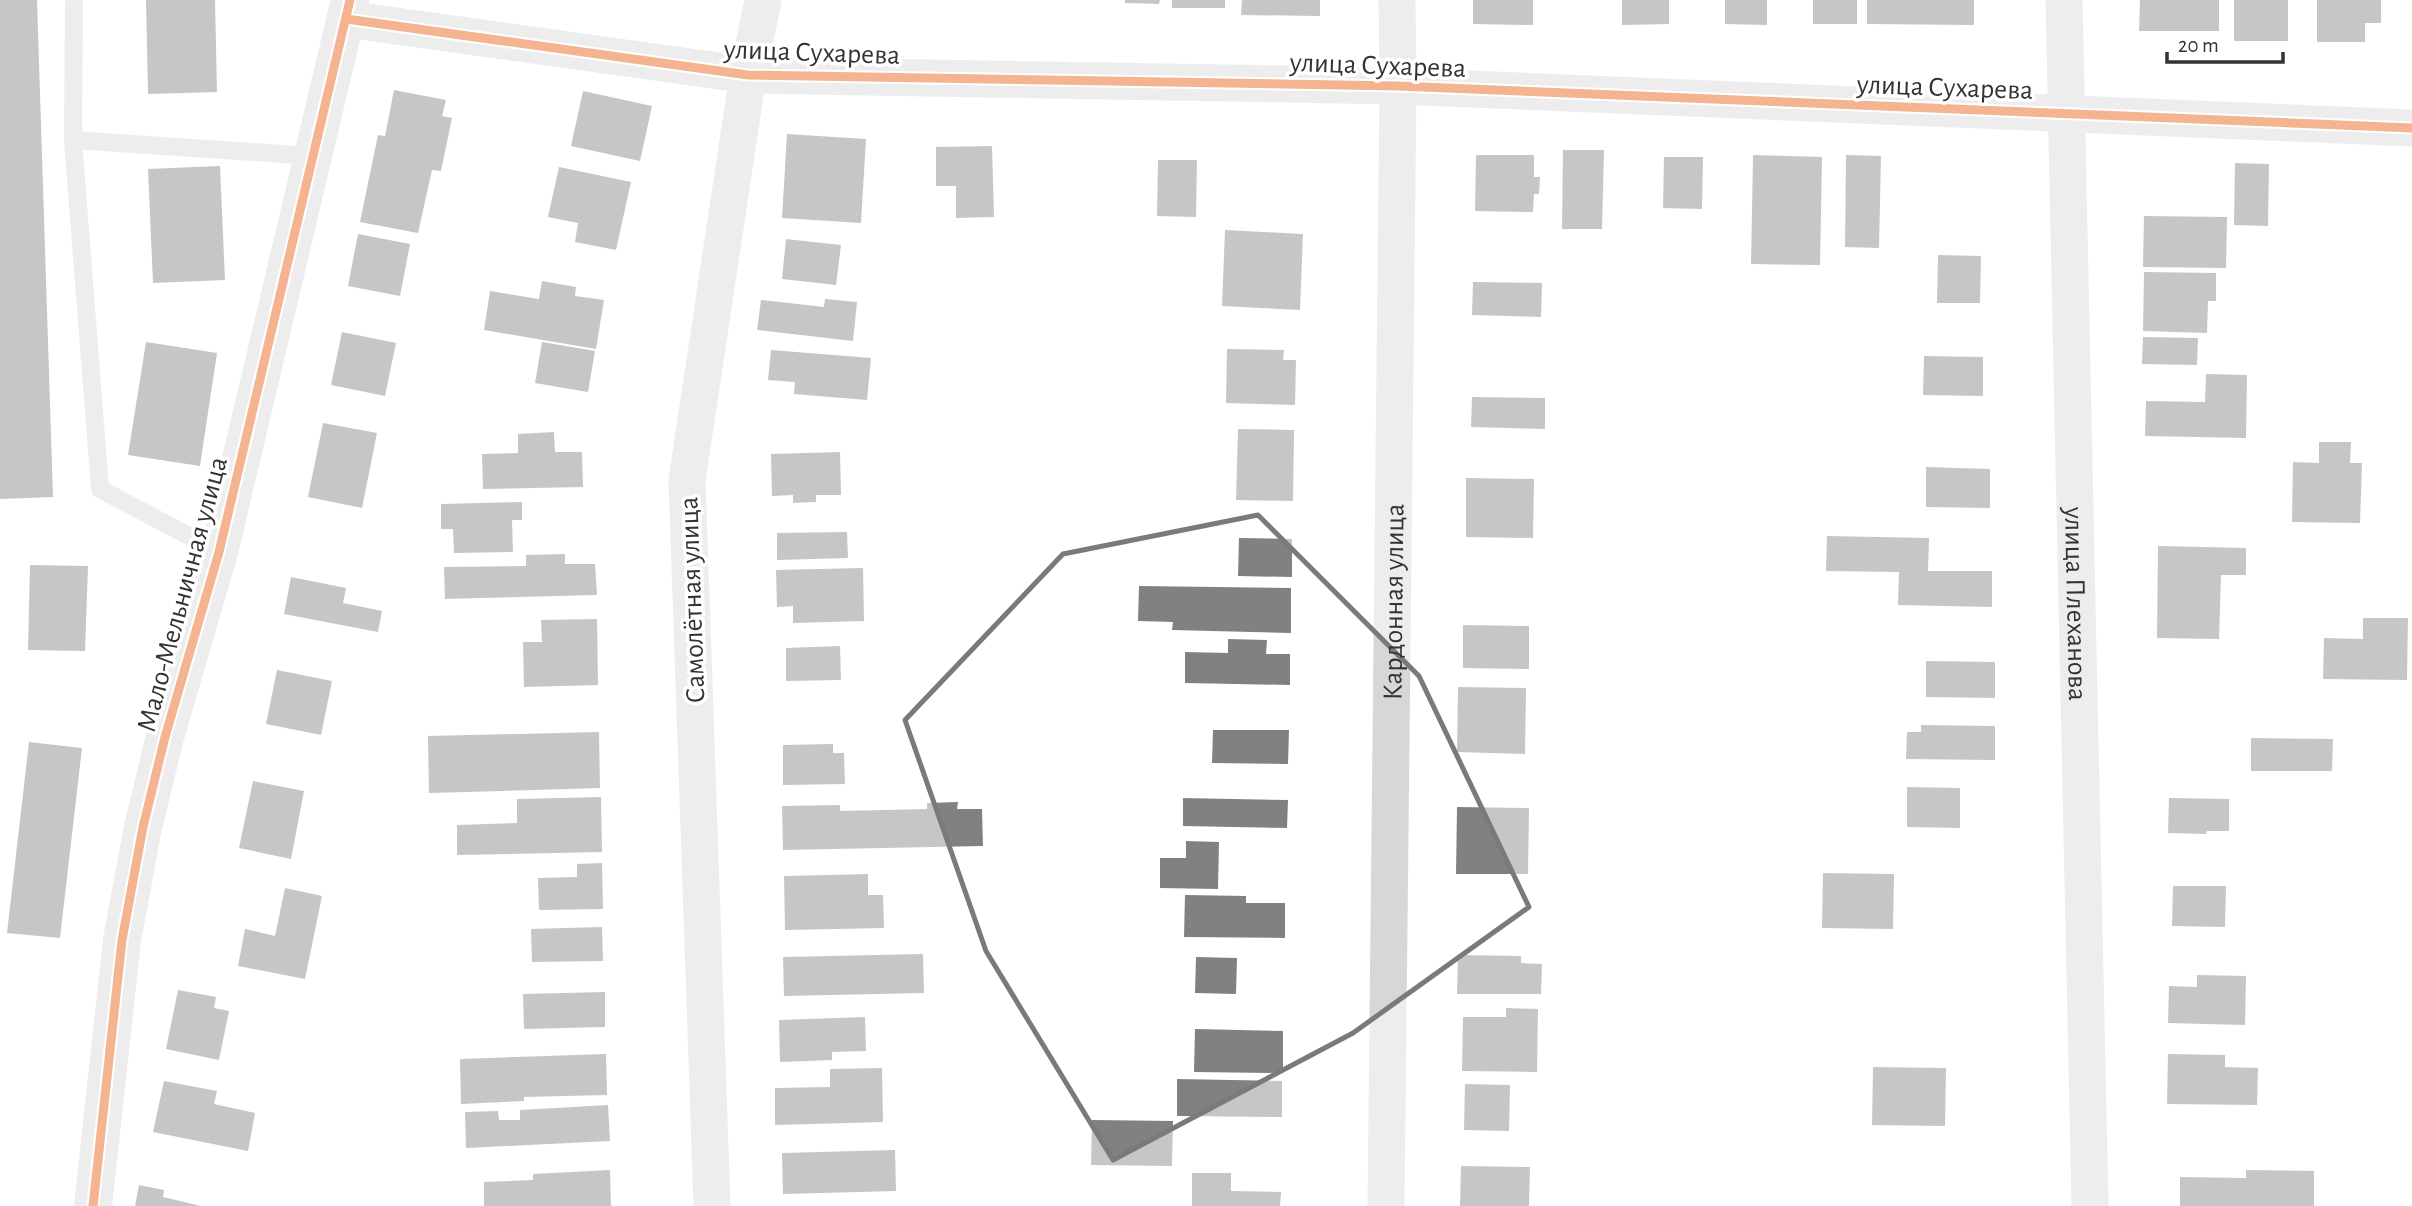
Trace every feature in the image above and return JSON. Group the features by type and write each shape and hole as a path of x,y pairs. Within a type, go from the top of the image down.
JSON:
{"street":[{"name":"Самолётная улица","path":"712,1206 687,480 748,75 763,0"},
{"name":"Кардонная улица","path":"1386,1206 1397,0"},
{"name":"улица Плеханова","path":"2064,0 2090,1206"},
{"name":"улица Сухарева","path":"348,9 748,75 1398,86 2412,128"},
{"name":"Мало-Мельничная улица","path":"93,1206 122,940 143,827 165,737 219,552 348,9"}],"lane":[{"path":"74,0 73,140 100,489 219,552"},
{"path":"73,140 313,156"}],"highlighted area":[{"path":"1258,515 1419,676 1529,907 1353,1033 1113,1160 986,951 905,720 1063,554"}],"building":[{"path":"0,0 37,0 53,497 0,499"},
{"path":"146,0 215,0 217,92 148,94"},
{"path":"1125,0 1160,0 1159,4 1125,3"},
{"path":"1172,0 1225,0 1225,8 1172,8"},
{"path":"1242,0 1320,0 1320,16 1241,15"},
{"path":"1473,0 1533,0 1533,25 1473,24"},
{"path":"1622,0 1669,0 1669,24 1622,25"},
{"path":"1725,0 1767,0 1767,25 1725,24"},
{"path":"1813,0 1857,0 1857,24 1813,24"},
{"path":"1867,0 1974,0 1974,25 1867,24"},
{"path":"2140,0 2219,0 2219,31 2139,31"},
{"path":"2234,0 2288,0 2288,41 2234,41"},
{"path":"2317,0 2381,0 2381,23 2365,23 2365,42 2317,42"},
{"path":"394,90 446,100 442,116 452,118 441,171 432,170 418,233 360,222 378,135 385,136"},
{"path":"583,91 652,106 640,161 571,146"},
{"path":"787,134 866,139 861,223 782,218"},
{"path":"992,146 994,217 956,218 956,186 936,186 936,147"},
{"path":"1563,150 1604,150 1602,229 1562,229"},
{"path":"1476,155 1534,155 1534,177 1540,177 1539,194 1534,194 1533,212 1475,211"},
{"path":"1753,155 1822,157 1820,265 1751,264"},
{"path":"1846,155 1881,156 1879,248 1845,247"},
{"path":"1664,157 1703,157 1702,209 1663,208"},
{"path":"1158,160 1197,160 1196,217 1157,216"},
{"path":"2235,163 2269,164 2268,226 2234,225"},
{"path":"220,166 225,280 153,283 148,169"},
{"path":"559,167 631,182 616,250 575,242 578,223 548,217"},
{"path":"2144,216 2227,217 2226,268 2143,267"},
{"path":"1225,230 1303,234 1300,310 1222,306"},
{"path":"358,234 410,244 400,296 348,286"},
{"path":"786,239 841,245 836,285 782,279"},
{"path":"1938,255 1981,256 1980,303 1937,303"},
{"path":"2144,272 2216,273 2216,301 2208,301 2207,333 2143,331"},
{"path":"542,281 576,287 575,296 604,300 596,349 484,330 490,291 539,299"},
{"path":"1473,282 1542,283 1541,317 1472,315"},
{"path":"825,299 857,302 853,341 757,330 761,300 824,307"},
{"path":"342,332 396,343 385,396 331,385"},
{"path":"2143,337 2198,338 2197,365 2142,364"},
{"path":"146,342 217,353 200,466 128,455"},
{"path":"542,342 595,351 588,392 535,383"},
{"path":"1227,349 1284,350 1283,360 1296,360 1295,405 1226,403"},
{"path":"771,350 871,358 867,400 794,394 795,382 768,380"},
{"path":"1924,356 1983,357 1983,396 1923,395"},
{"path":"2206,374 2247,375 2246,438 2145,436 2146,401 2205,402"},
{"path":"1472,397 1545,398 1545,429 1471,427"},
{"path":"323,423 377,433 362,508 308,497"},
{"path":"1238,429 1294,430 1293,501 1236,500"},
{"path":"554,432 555,452 582,452 583,487 483,489 482,454 518,453 518,434"},
{"path":"2319,442 2351,442 2350,463 2362,463 2360,523 2292,522 2293,462 2319,463"},
{"path":"840,452 841,495 816,495 816,502 793,503 793,495 772,496 771,454"},
{"path":"1926,467 1990,469 1990,508 1926,507"},
{"path":"1466,478 1534,479 1533,538 1466,537"},
{"path":"522,502 522,520 512,520 513,552 454,553 453,529 441,529 441,504"},
{"path":"847,532 848,558 777,560 777,533"},
{"path":"1827,536 1929,538 1928,571 1992,571 1992,607 1898,605 1899,572 1826,571"},
{"path":"1239,538 1292,539 1292,577 1238,576"},
{"path":"2158,546 2246,548 2246,575 2221,575 2219,639 2157,638"},
{"path":"565,554 565,564 595,564 597,595 445,599 444,567 526,566 526,555"},
{"path":"30,565 88,566 85,651 28,650"},
{"path":"863,568 864,621 793,623 793,606 777,607 776,570"},
{"path":"291,577 346,588 343,603 382,611 378,632 284,614"},
{"path":"1139,586 1291,588 1291,633 1172,630 1173,622 1138,621"},
{"path":"2363,618 2408,618 2407,680 2323,679 2324,638 2363,639"},
{"path":"597,619 598,685 524,687 523,642 542,642 541,620"},
{"path":"1463,625 1529,626 1529,669 1463,668"},
{"path":"1228,639 1267,640 1266,654 1290,654 1290,685 1185,683 1185,652 1228,653"},
{"path":"840,646 841,680 786,681 786,648"},
{"path":"1926,661 1995,662 1995,698 1926,697"},
{"path":"277,670 332,681 321,735 266,724"},
{"path":"1458,687 1526,688 1525,754 1457,752"},
{"path":"1921,725 1995,726 1995,760 1906,759 1907,732 1921,732"},
{"path":"1213,730 1289,730 1288,764 1212,763"},
{"path":"599,732 600,788 429,793 428,736"},
{"path":"2251,738 2333,739 2332,771 2251,771"},
{"path":"29,742 82,748 60,938 7,933"},
{"path":"833,744 833,753 844,753 845,784 783,785 783,745"},
{"path":"253,781 304,791 291,859 239,848"},
{"path":"1907,787 1960,788 1960,828 1907,827"},
{"path":"601,797 602,852 457,855 457,825 517,823 517,799"},
{"path":"1183,798 1288,800 1287,828 1183,826"},
{"path":"2169,798 2229,799 2229,831 2207,831 2206,834 2168,833"},
{"path":"958,802 957,809 982,809 983,846 783,850 782,806 840,805 840,811 927,809 927,803"},
{"path":"1457,807 1529,808 1528,874 1456,874"},
{"path":"1186,841 1219,842 1218,889 1160,888 1160,858 1186,858"},
{"path":"602,863 603,909 539,910 538,878 577,877 577,864"},
{"path":"1823,873 1894,874 1893,929 1822,928"},
{"path":"868,874 868,895 883,895 884,928 785,930 784,876"},
{"path":"2173,886 2226,886 2225,927 2172,926"},
{"path":"285,888 322,896 305,979 238,966 245,929 275,936"},
{"path":"1185,895 1246,896 1246,903 1285,903 1285,938 1184,937"},
{"path":"602,927 603,961 532,962 531,929"},
{"path":"923,954 924,993 784,996 783,957"},
{"path":"1458,955 1521,956 1521,963 1542,964 1541,994 1457,994"},
{"path":"1196,957 1237,958 1236,994 1195,993"},
{"path":"2197,975 2246,976 2245,1025 2168,1023 2169,986 2197,987"},
{"path":"178,990 216,997 214,1008 229,1011 219,1060 166,1049"},
{"path":"605,992 605,1027 524,1029 523,994"},
{"path":"1506,1008 1538,1009 1537,1072 1462,1071 1463,1017 1506,1017"},
{"path":"865,1017 866,1051 832,1052 832,1060 780,1062 779,1020"},
{"path":"1195,1029 1283,1031 1283,1073 1194,1072"},
{"path":"606,1054 607,1095 524,1097 524,1101 461,1104 460,1059"},
{"path":"2168,1054 2225,1055 2225,1067 2258,1068 2257,1105 2167,1104"},
{"path":"1873,1067 1946,1068 1945,1126 1872,1125"},
{"path":"882,1068 883,1122 775,1125 775,1088 830,1087 830,1069"},
{"path":"1177,1079 1282,1081 1282,1117 1177,1116"},
{"path":"164,1081 217,1091 214,1104 255,1113 248,1151 153,1132"},
{"path":"1465,1084 1510,1085 1509,1131 1464,1130"},
{"path":"608,1105 610,1141 466,1148 465,1112 498,1111 499,1120 520,1120 520,1110"},
{"path":"1092,1120 1173,1121 1172,1166 1091,1165"},
{"path":"895,1150 896,1191 783,1194 782,1153"},
{"path":"1461,1166 1530,1167 1529,1206 1460,1206"},
{"path":"610,1170 611,1206 484,1206 484,1182 533,1180 533,1174"},
{"path":"2246,1170 2314,1171 2314,1206 2180,1206 2180,1177 2246,1178"},
{"path":"1192,1173 1231,1173 1231,1191 1281,1192 1280,1206 1192,1206"},
{"path":"139,1185 164,1190 163,1197 201,1206 135,1206"}],"cycle path":[{"path":"93,1206 122,940 143,827 165,737 219,552 350,0"},
{"path":"346,19 748,75 1398,86 2412,128"}]}
